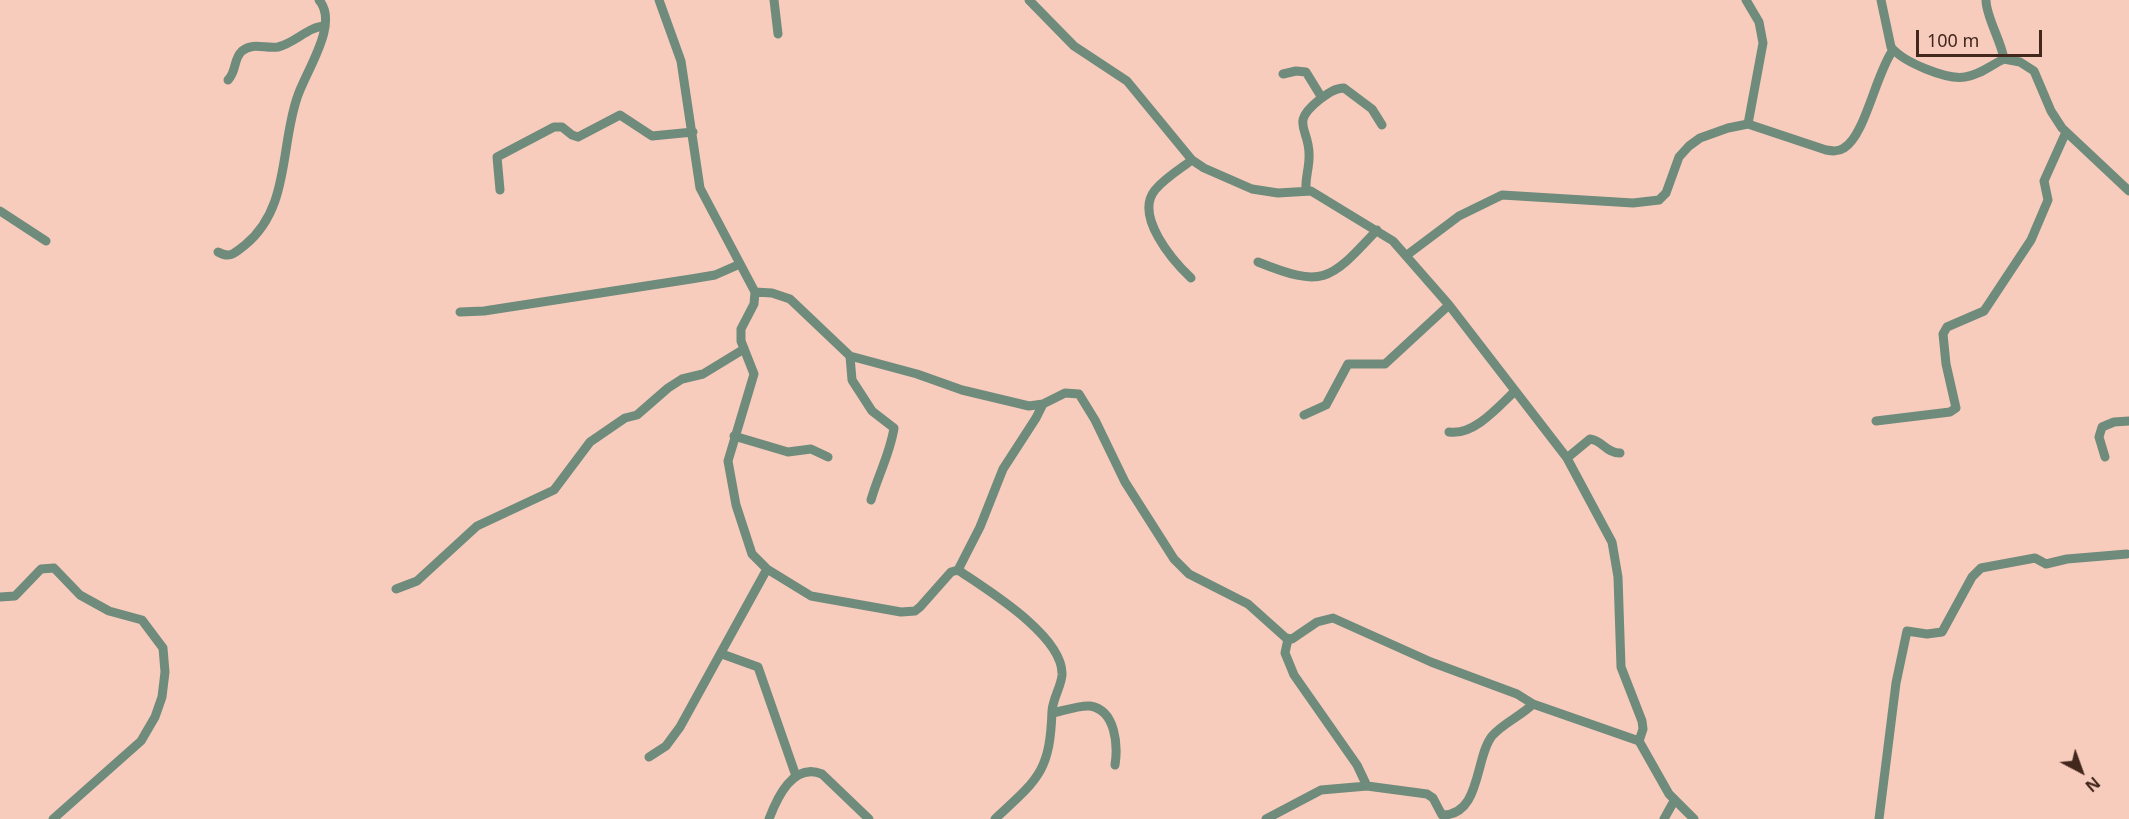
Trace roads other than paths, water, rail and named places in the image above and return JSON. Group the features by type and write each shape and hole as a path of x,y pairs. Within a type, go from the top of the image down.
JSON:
{"street":[{"path":"218,252 226,256 232,255 258,232 271,215 282,172 292,113 303,81 320,46 325,26 325,8 319,0"},
{"path":"658,0 681,61 700,188 755,292 754,304 741,330 744,349 754,374 735,436 728,469 736,505 752,554 767,569 811,596 901,612 915,610 951,572 958,570 980,527 1003,469 1036,418 1042,404"},
{"path":"774,0 778,34"},
{"path":"1029,0 1074,46 1123,77 1192,160 1204,168 1252,189 1278,193 1306,190 1377,230 1407,255 1449,305 1567,458 1612,542 1618,578 1621,667 1642,721 1639,741 1674,801 1694,819"},
{"path":"1746,0 1759,21 1763,43 1748,124"},
{"path":"1881,0 1893,50 1926,68 1956,78 1986,69 2004,59 2020,62 2034,70 2051,111 2066,132 2129,191"},
{"path":"1986,0 2001,42 2004,59"},
{"path":"228,80 234,72 237,57 245,49 251,46 278,46 299,39 313,29 325,26"},
{"path":"1407,255 1459,216 1502,195 1633,203 1659,200 1666,193 1679,157 1689,146 1714,131 1748,124 1826,150 1834,151 1845,148 1861,125 1885,61 1893,50"},
{"path":"1283,74 1296,71 1306,72 1322,98"},
{"path":"1306,190 1310,156 1301,128 1302,116 1322,98 1340,88 1348,91 1377,113 1382,125"},
{"path":"500,190 497,156 554,127 562,127 572,135 582,136 620,116 652,136 693,132"},
{"path":"1876,421 1950,412 1956,408 1942,344 1945,330 1984,310 2031,240 2048,201 2043,181 2066,132"},
{"path":"1191,278 1167,253 1149,212 1155,190 1192,160"},
{"path":"0,211 46,241"},
{"path":"1258,262 1308,278 1322,277 1340,269 1377,230"},
{"path":"460,312 484,311 659,285 715,274 740,264"},
{"path":"755,292 772,293 789,299 850,356 1029,406 1042,404 1065,393 1079,394 1095,420 1125,482 1174,559 1189,574 1248,604 1274,630 1288,639 1297,637 1317,622 1333,618 1431,662 1517,694 1533,704 1639,741"},
{"path":"1304,415 1326,405 1348,364 1385,364 1449,305"},
{"path":"396,589 417,581 477,526 554,490 585,447 621,420 637,415 682,379 703,374 744,349"},
{"path":"850,356 852,380 872,411 891,423 894,428 889,455 880,468 871,500"},
{"path":"1449,432 1462,432 1484,419 1515,391"},
{"path":"2105,457 2100,431 2109,423 2129,421"},
{"path":"735,436 788,452 811,449 828,457"},
{"path":"1567,458 1590,439 1598,440 1610,452 1620,453"},
{"path":"1879,819 1896,683 1906,631 1927,634 1942,632 1972,577 1987,566 2035,558 2046,564 2067,559 2127,554"},
{"path":"0,597 15,596 41,569 54,568 80,595 109,611 139,618 165,652 162,698 144,737 104,777 53,819"},
{"path":"649,757 672,739 722,654 767,569"},
{"path":"958,570 1020,614 1053,650 1062,676 1053,713 1052,740 1045,765 1028,788 995,819"},
{"path":"1288,639 1285,653 1294,675 1357,765 1367,786"},
{"path":"722,654 758,667 796,776"},
{"path":"1266,819 1321,790 1367,786 1427,794 1433,798 1442,817 1454,813 1465,803 1480,771 1491,738 1533,704"},
{"path":"1053,713 1087,706 1100,711 1110,724 1117,740 1115,765"},
{"path":"769,819 779,794 796,776 812,772 822,774 869,819"},
{"path":"1664,819 1674,801"}]}
